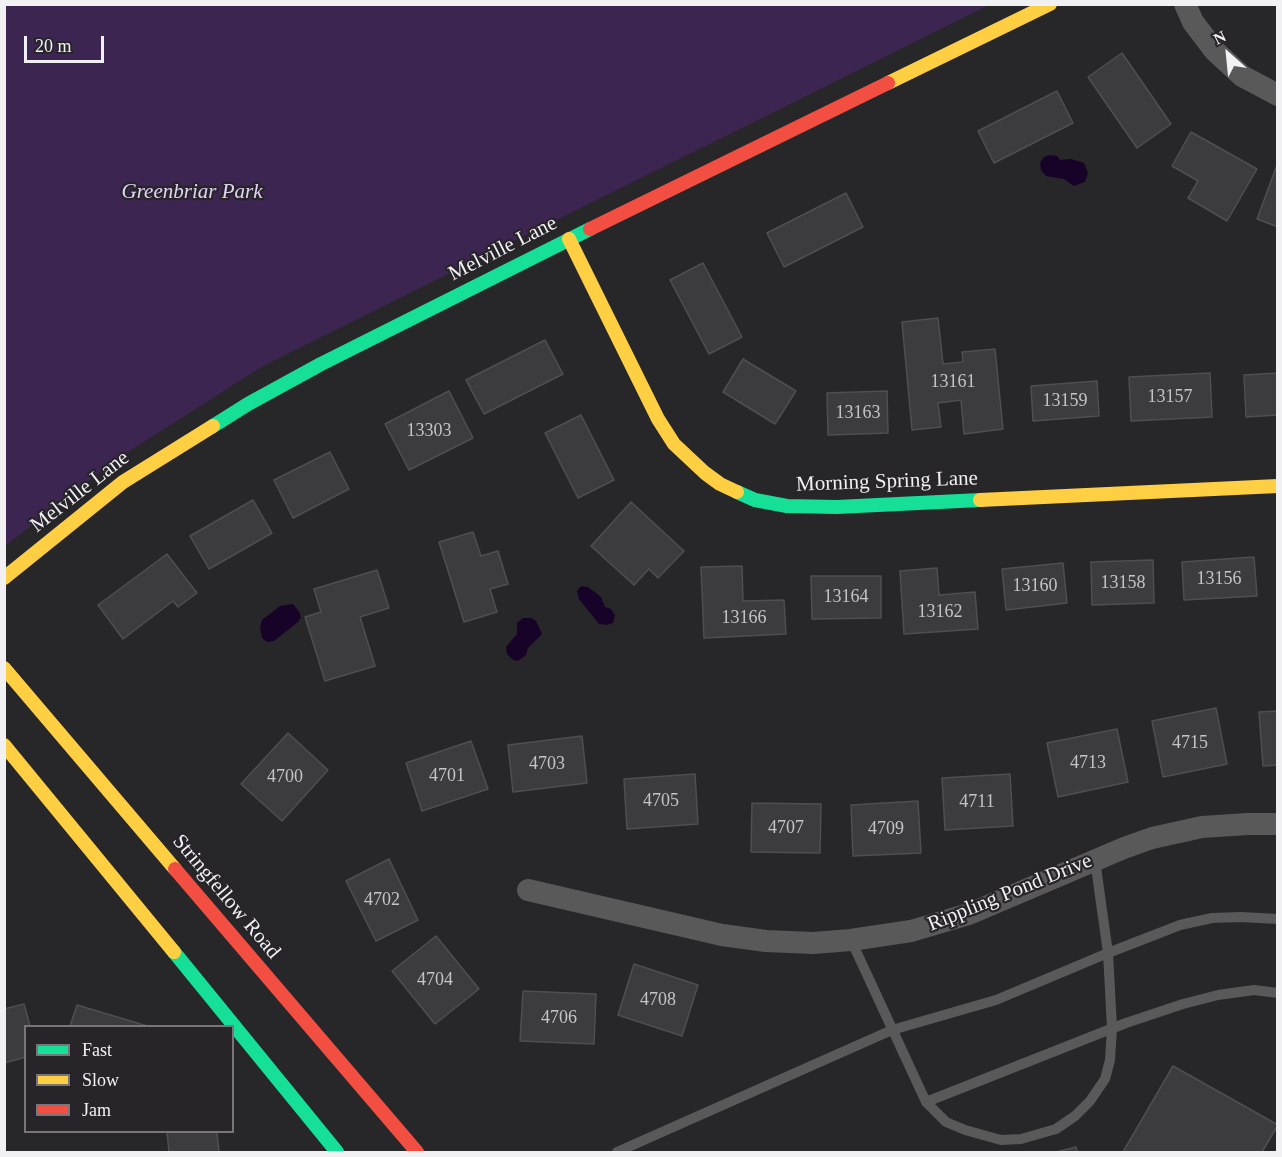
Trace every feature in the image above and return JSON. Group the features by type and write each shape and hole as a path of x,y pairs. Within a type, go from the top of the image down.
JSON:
{"street":[{"name":"Melville Lane","path":"4,578 123,482 221,420 321,364 569,239 1050,4"},
{"path":"1185,4 1194,22 1215,51 1242,76 1278,95"},
{"name":"Morning Spring Lane","path":"569,239 658,419 674,444 720,484 755,500 787,507 837,507 1278,486"},
{"name":"Stringfellow Road","path":"4,668 417,1152"},
{"path":"4,745 233,1025"},
{"name":"Rippling Pond Drive","path":"528,890 722,935 766,941 813,943 851,940 911,931 969,914 1152,838 1202,827 1278,825"},
{"path":"234,1026 337,1152"}],"lane":[{"path":"851,940 926,1102 946,1122 973,1133 1000,1140 1021,1139 1056,1129 1075,1116 1090,1101 1105,1079 1110,1060 1112,1028 1108,952 1095,860"},
{"path":"617,1152 892,1030 996,1000 1108,952 1180,925 1212,918 1241,916 1278,919"},
{"path":"926,1102 1112,1028 1183,1004 1218,995 1254,990 1278,993"}],"green space":[{"name":"Greenbriar Park","path":"5,4 989,5 263,366 117,459 5,546"}],"shaded area":[{"path":"1057,156 1060,160 1071,159 1084,163 1088,173 1085,182 1074,186 1064,179 1046,176 1041,170 1040,163 1044,157"},
{"path":"581,586 588,587 601,597 605,607 611,609 615,615 613,623 599,624 579,599 577,591"},
{"path":"293,604 300,613 301,617 298,622 274,641 267,642 262,638 260,627 262,620 280,606"},
{"path":"523,618 536,621 542,634 528,648 526,655 518,661 513,660 507,654 506,647 517,634 517,623"}],"building":[{"path":"1122,53 1171,124 1137,148 1088,77"},
{"path":"1057,91 1073,123 994,163 978,131"},
{"path":"1191,132 1257,169 1227,221 1188,198 1198,181 1172,166"},
{"path":"1278,165 1278,227 1257,219"},
{"path":"846,193 863,227 784,267 767,233"},
{"path":"703,263 742,337 709,354 670,280"},
{"path":"938,318 943,364 963,362 962,352 995,349 1003,429 964,434 961,400 938,403 941,427 912,430 902,322"},
{"path":"545,340 563,374 484,414 466,380"},
{"path":"743,359 796,391 775,424 723,392"},
{"path":"1210,373 1212,417 1131,421 1129,377"},
{"path":"1278,373 1278,415 1246,417 1244,375"},
{"path":"1097,381 1099,416 1033,421 1031,386"},
{"path":"449,391 473,438 409,470 385,424"},
{"path":"887,391 888,433 828,435 827,393"},
{"path":"581,415 614,480 578,498 545,433"},
{"path":"330,452 349,489 293,518 274,480"},
{"path":"253,500 272,533 209,569 190,536"},
{"path":"631,502 684,551 658,578 649,569 634,585 591,546"},
{"path":"473,532 481,556 498,551 508,584 490,589 497,612 464,622 439,542"},
{"path":"167,554 197,593 178,607 173,601 123,639 98,605"},
{"path":"1254,557 1257,596 1184,600 1182,562"},
{"path":"1153,560 1154,603 1092,605 1091,562"},
{"path":"1063,563 1067,603 1006,610 1002,569"},
{"path":"742,566 743,601 784,600 786,634 704,638 701,567"},
{"path":"937,568 939,595 975,592 978,629 904,634 900,571"},
{"path":"377,570 389,608 360,617 375,666 325,681 305,617 321,612 314,589"},
{"path":"811,576 881,576 881,618 812,619"},
{"path":"1216,708 1227,764 1163,777 1152,721"},
{"path":"1278,711 1278,765 1263,766 1259,712"},
{"path":"1117,729 1128,782 1058,797 1047,743"},
{"path":"288,733 328,770 282,821 241,784"},
{"path":"582,736 587,783 513,792 508,745"},
{"path":"471,741 488,789 422,811 406,763"},
{"path":"695,774 698,824 627,829 624,779"},
{"path":"1010,774 1013,826 945,830 942,778"},
{"path":"918,801 921,853 853,856 851,805"},
{"path":"752,803 821,804 820,853 751,852"},
{"path":"389,859 418,920 376,941 346,881"},
{"path":"436,936 479,989 435,1024 392,971"},
{"path":"634,964 698,985 682,1036 618,1015"},
{"path":"523,991 596,994 594,1044 520,1041"},
{"path":"24,1004 30,1025 24,1025 24,1058 4,1063 4,1009"},
{"path":"77,1005 144,1025 70,1025"},
{"path":"1173,1066 1278,1125 1262,1152 1123,1152"},
{"path":"167,1133 217,1133 219,1152 169,1152"},
{"path":"1076,1147 1077,1152 1056,1152"}],"traffic: fast":[{"path":"213,426 321,364 590,229"},
{"path":"737,492 755,500 787,506 837,507 980,500"},
{"path":"174,952 233,1025"},
{"path":"234,1026 337,1152"}],"traffic: slow":[{"path":"888,83 1050,4"},
{"path":"569,239 658,419 674,444 705,473 720,484 737,492"},
{"path":"4,578 123,482 213,426"},
{"path":"980,500 1278,486"},
{"path":"4,668 175,869"},
{"path":"4,745 174,952"}],"traffic: jam":[{"path":"590,229 888,83"},
{"path":"175,869 417,1152"}]}
